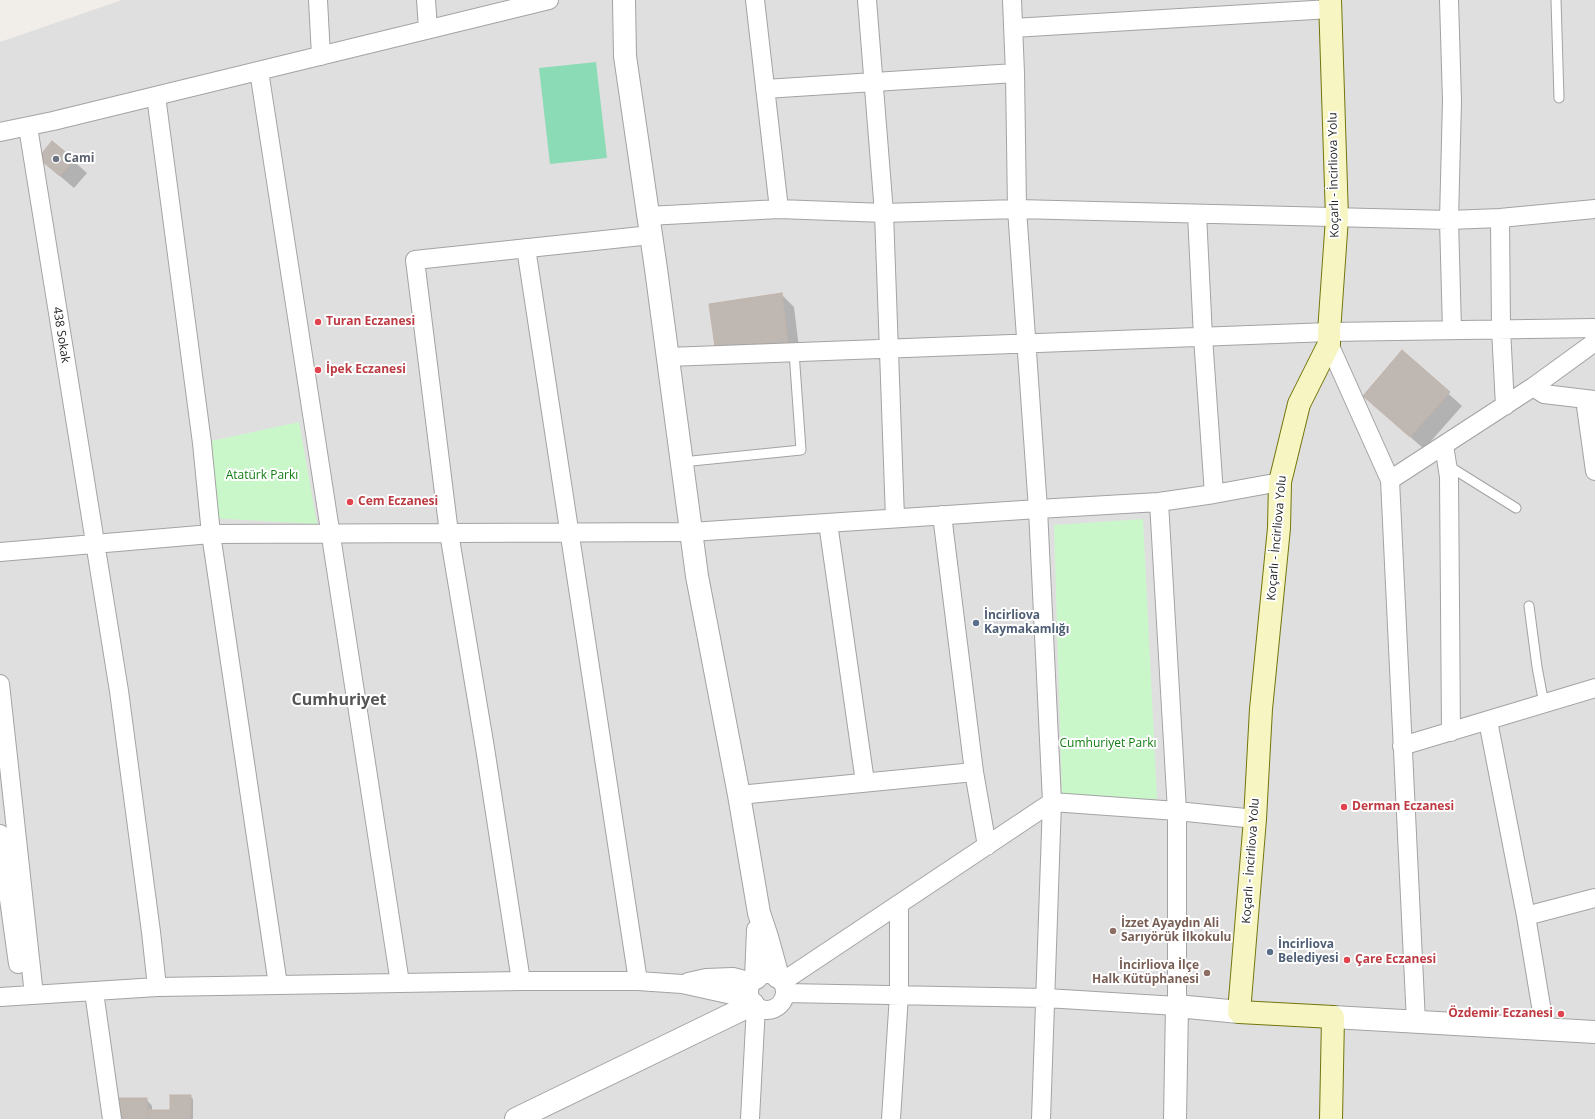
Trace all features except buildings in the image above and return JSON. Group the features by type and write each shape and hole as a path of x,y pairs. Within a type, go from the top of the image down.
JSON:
{"main road":[{"name":"Koçarlı - İncirliova Yolu","path":"1239,1012 1255,820 1261,709 1279,528 1280,482 1299,404 1329,338 1337,218 1330,4"},
{"path":"1239,1012 1326,1017"},
{"path":"1316,1119 1326,1017"},
{"path":"1326,1017 1331,1119"}],"street":[{"path":"318,0 321,56"},
{"path":"426,0 428,30"},
{"path":"0,132 28,127 428,30 516,4 549,0"},
{"path":"624,0 625,56 650,226 697,576 739,795 759,913 782,984 784,999 775,1009 762,1010 754,994"},
{"path":"755,0 779,209"},
{"path":"867,0 884,213 895,518"},
{"path":"1012,0 1015,73 1017,209 1038,510 1052,802 1041,1119"},
{"path":"1449,0 1452,100 1449,220 1452,330"},
{"path":"1013,28 1330,4"},
{"path":"259,71 400,983"},
{"path":"765,89 1015,73"},
{"path":"156,96 202,443 211,534 278,985"},
{"name":"438 Sokak","path":"28,127 94,544 119,691 157,987"},
{"path":"521,981 485,748 449,533 415,260 526,248 650,226 779,209 884,213 1017,209 1449,220 1500,218 1595,209"},
{"path":"1197,214 1202,337 1214,494"},
{"path":"1500,218 1501,330 1505,406"},
{"path":"526,248 638,981"},
{"path":"668,357 1202,337 1329,338 1452,330 1595,328"},
{"path":"1329,338 1390,480 1416,1022"},
{"path":"1390,480 1505,406 1595,342"},
{"path":"1533,387 1544,394 1590,399 1595,471"},
{"path":"1444,445 1448,467 1451,732"},
{"path":"0,552 211,534 691,532 1159,502 1280,482"},
{"path":"1159,502 1177,811 1177,1006 1175,1119"},
{"path":"942,515 974,772 987,846"},
{"path":"828,523 865,782"},
{"path":"0,684 28,996"},
{"path":"1402,746 1595,688"},
{"path":"1488,721 1526,916 1545,1030"},
{"path":"739,795 974,772"},
{"path":"782,984 1052,802 1177,811 1255,820"},
{"path":"0,834 28,996"},
{"path":"1526,916 1595,898"},
{"path":"891,1119 899,995 899,904"},
{"path":"750,1119 754,994 759,913"},
{"path":"516,1119 754,994 767,974 782,984 899,995 1046,998 1177,1006 1239,1012"},
{"path":"0,997 157,987 521,981 638,981 682,984 754,994"},
{"path":"94,992 112,1119"},
{"path":"1326,1017 1595,1032"}],"lane":[{"path":"1556,0 1559,98"},
{"path":"682,462 801,450 794,352"},
{"path":"1448,467 1516,508"},
{"path":"1529,606 1536,667 1544,704"}],"shaded area":[{"path":"122,0 1595,0 1595,1119 0,1119 0,42"}],"green space":[{"path":"596,62 607,158 550,164 539,68"},
{"name":"Atatürk Parkı","path":"299,422 317,524 209,518 202,443"},
{"name":"Cumhuriyet Parkı","path":"1143,519 1157,799 1062,796 1054,525"}],"place":[{"name":"Cami","path":"56,159"},
{"name":"Turan Eczanesi","path":"318,322"},
{"name":"İpek Eczanesi","path":"318,370"},
{"name":"Cem Eczanesi","path":"350,502"},
{"name":"İncirliova Kaymakamlığı","path":"976,623"},
{"name":"Derman Eczanesi","path":"1344,807"},
{"name":"İzzet Ayaydın Ali Sarıyörük İlkokulu","path":"1113,931"},
{"name":"İncirliova Belediyesi","path":"1270,952"},
{"name":"Çare Eczanesi","path":"1347,960"},
{"name":"İncirliova İlçe Halk Kütüphanesi","path":"1207,973"},
{"name":"Özdemir Eczanesi","path":"1561,1014"}],"district":[{"name":"Cumhuriyet","path":"339,700"}]}
